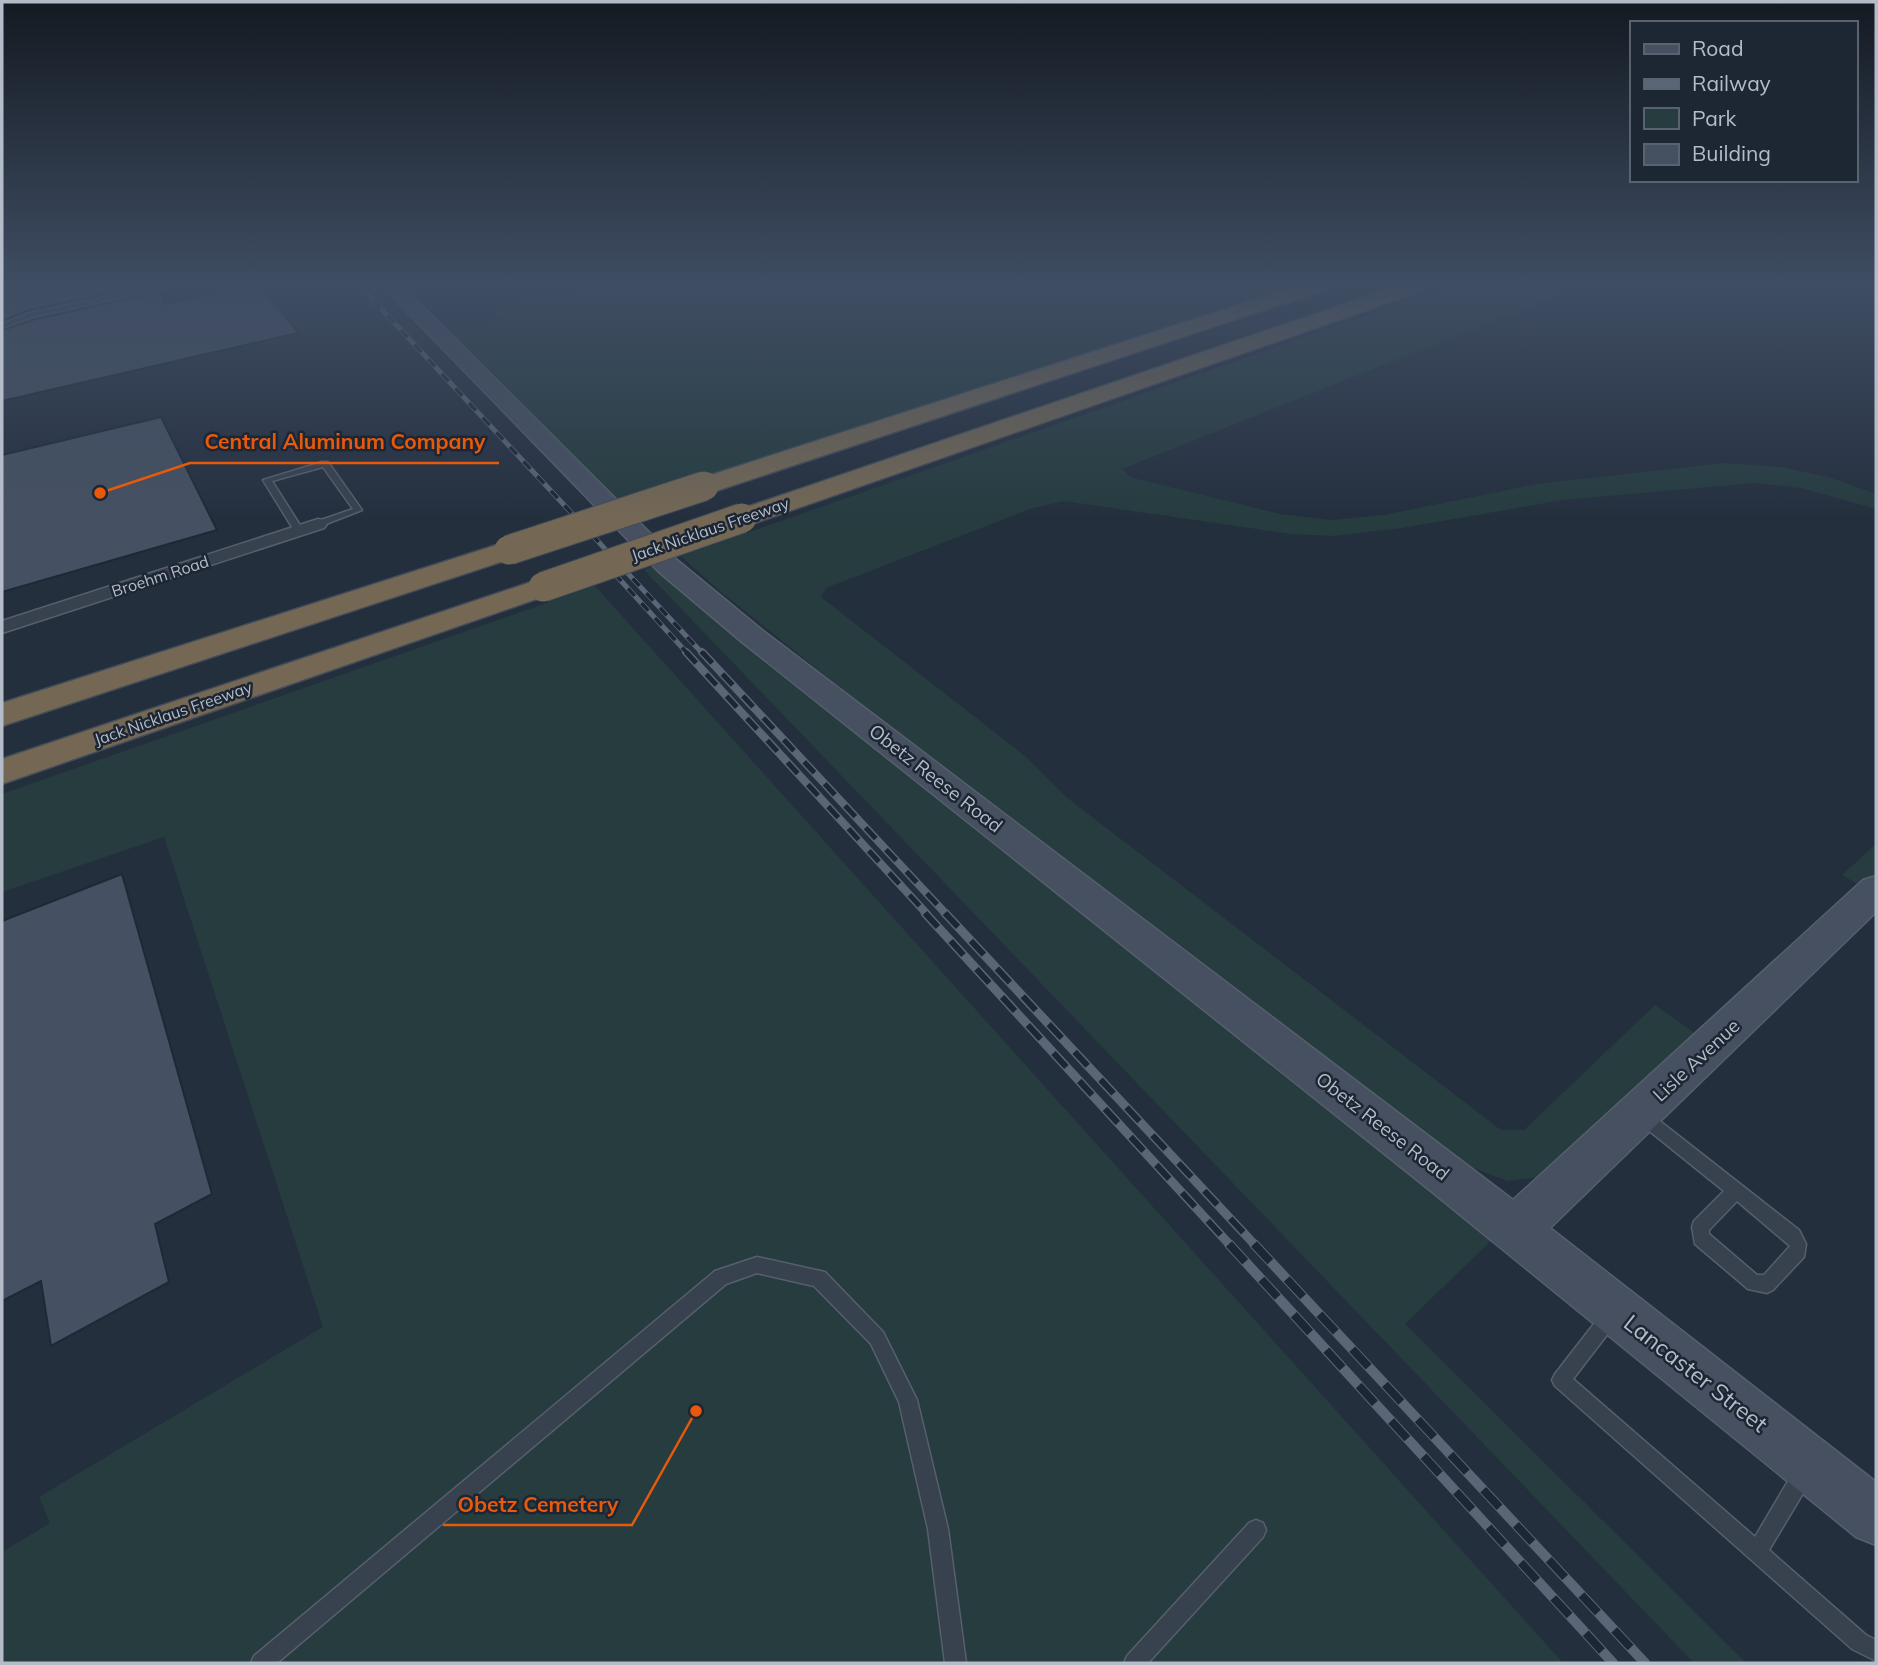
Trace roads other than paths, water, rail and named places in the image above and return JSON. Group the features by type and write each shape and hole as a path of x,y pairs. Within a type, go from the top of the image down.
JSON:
{"highway":[{"path":"2,715 1079,364"},
{"name":"Jack Nicklaus Freeway","path":"2,772 1192,364"}],"street":[{"name":"Obetz Reese Road","path":"468,364 668,566 741,627 1516,1230"},
{"name":"Broehm Road","path":"2,628 318,524"},
{"name":"Lisle Avenue","path":"1516,1230 1876,890"},
{"name":"Lancaster Street","path":"1516,1230 1876,1517"}],"lane":[{"path":"298,530 267,480 325,464 358,510 318,524"},
{"path":"1639,1114 1793,1236 1798,1244 1798,1251 1767,1284 1754,1283 1701,1238 1700,1227 1736,1191"},
{"path":"263,1662 414,1532 721,1277 757,1265 819,1279 877,1338 908,1400 938,1529 956,1663"},
{"path":"1616,1310 1561,1380 1859,1642 1876,1651"},
{"path":"1757,1552 1810,1464"},
{"path":"1134,1663 1256,1530"}],"railway":[{"path":"432,364 703,654"},
{"path":"601,559 688,654"},
{"path":"686,652 927,914"},
{"path":"702,652 946,914"},
{"path":"925,913 1230,1245"},
{"path":"945,913 1255,1245"},
{"path":"1229,1244 1613,1663"},
{"path":"1254,1244 1645,1663"}],"place":[{"name":"Central Aluminum Company","path":"100,493"},
{"name":"Obetz Cemetery","path":"696,1411"}]}
